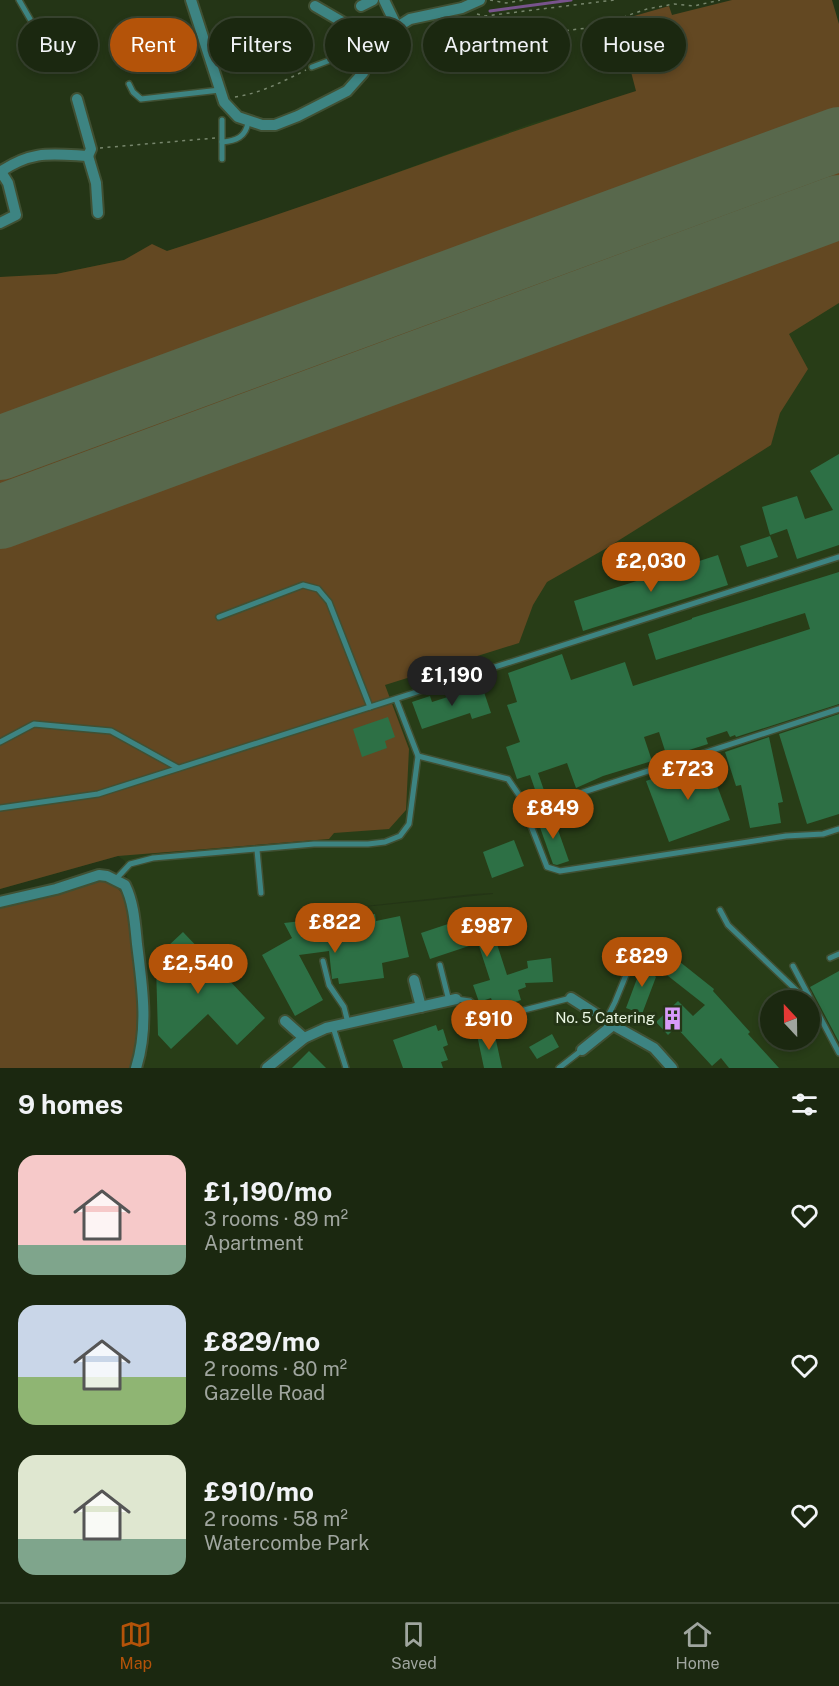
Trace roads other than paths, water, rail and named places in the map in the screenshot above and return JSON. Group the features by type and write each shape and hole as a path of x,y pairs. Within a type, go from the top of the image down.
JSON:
{"street":[{"path":"190,0 222,95 230,110 248,122 275,125 298,116 347,91 363,72"},
{"path":"361,6 373,0"},
{"path":"384,0 393,18"},
{"path":"411,19 462,8 476,1"},
{"path":"315,6 332,18"},
{"path":"77,99 96,183 98,213"},
{"path":"0,223 15,215 8,183 0,172 14,162 41,154 90,152"},
{"path":"0,902 56,889 99,875 116,879 125,885 132,903 144,1017 136,1068"},
{"path":"414,980 421,1007"},
{"path":"571,998 654,1048 672,1068"},
{"path":"272,1067 304,1038 333,1027 452,1000"},
{"path":"285,1021 304,1038"},
{"path":"582,1050 610,1023"}],"lane":[{"path":"19,0 29,18"},
{"path":"129,84 136,97 147,100 222,95"},
{"path":"222,120 222,159"},
{"path":"222,140 234,141 243,136 248,122"},
{"path":"0,808 98,794 839,557"},
{"path":"219,617 303,585 318,589 328,602 370,707"},
{"path":"116,879 130,864 153,858 314,844 368,844 385,842 400,836 410,824 418,756 396,699"},
{"path":"525,811 839,709"},
{"path":"0,742 34,724 111,731 178,768"},
{"path":"418,756 508,779 519,795 547,867 560,871 786,836 823,834 839,829"},
{"path":"257,850 261,893"},
{"path":"720,910 728,925 796,990"},
{"path":"610,1023 615,1002 639,943"},
{"path":"830,958 839,954"},
{"path":"323,961 329,985 344,1007 348,1023"},
{"path":"440,965 452,1000 470,1001 483,1013 497,1017 571,998"},
{"path":"793,966 805,990"},
{"path":"820,1018 839,1053"},
{"path":"333,1027 346,1068"},
{"path":"559,1068 582,1050"}],"waterway":[{"path":"490,11 571,0"}],"place":[{"name":"No. 5 Catering","path":"673,1018"}]}
